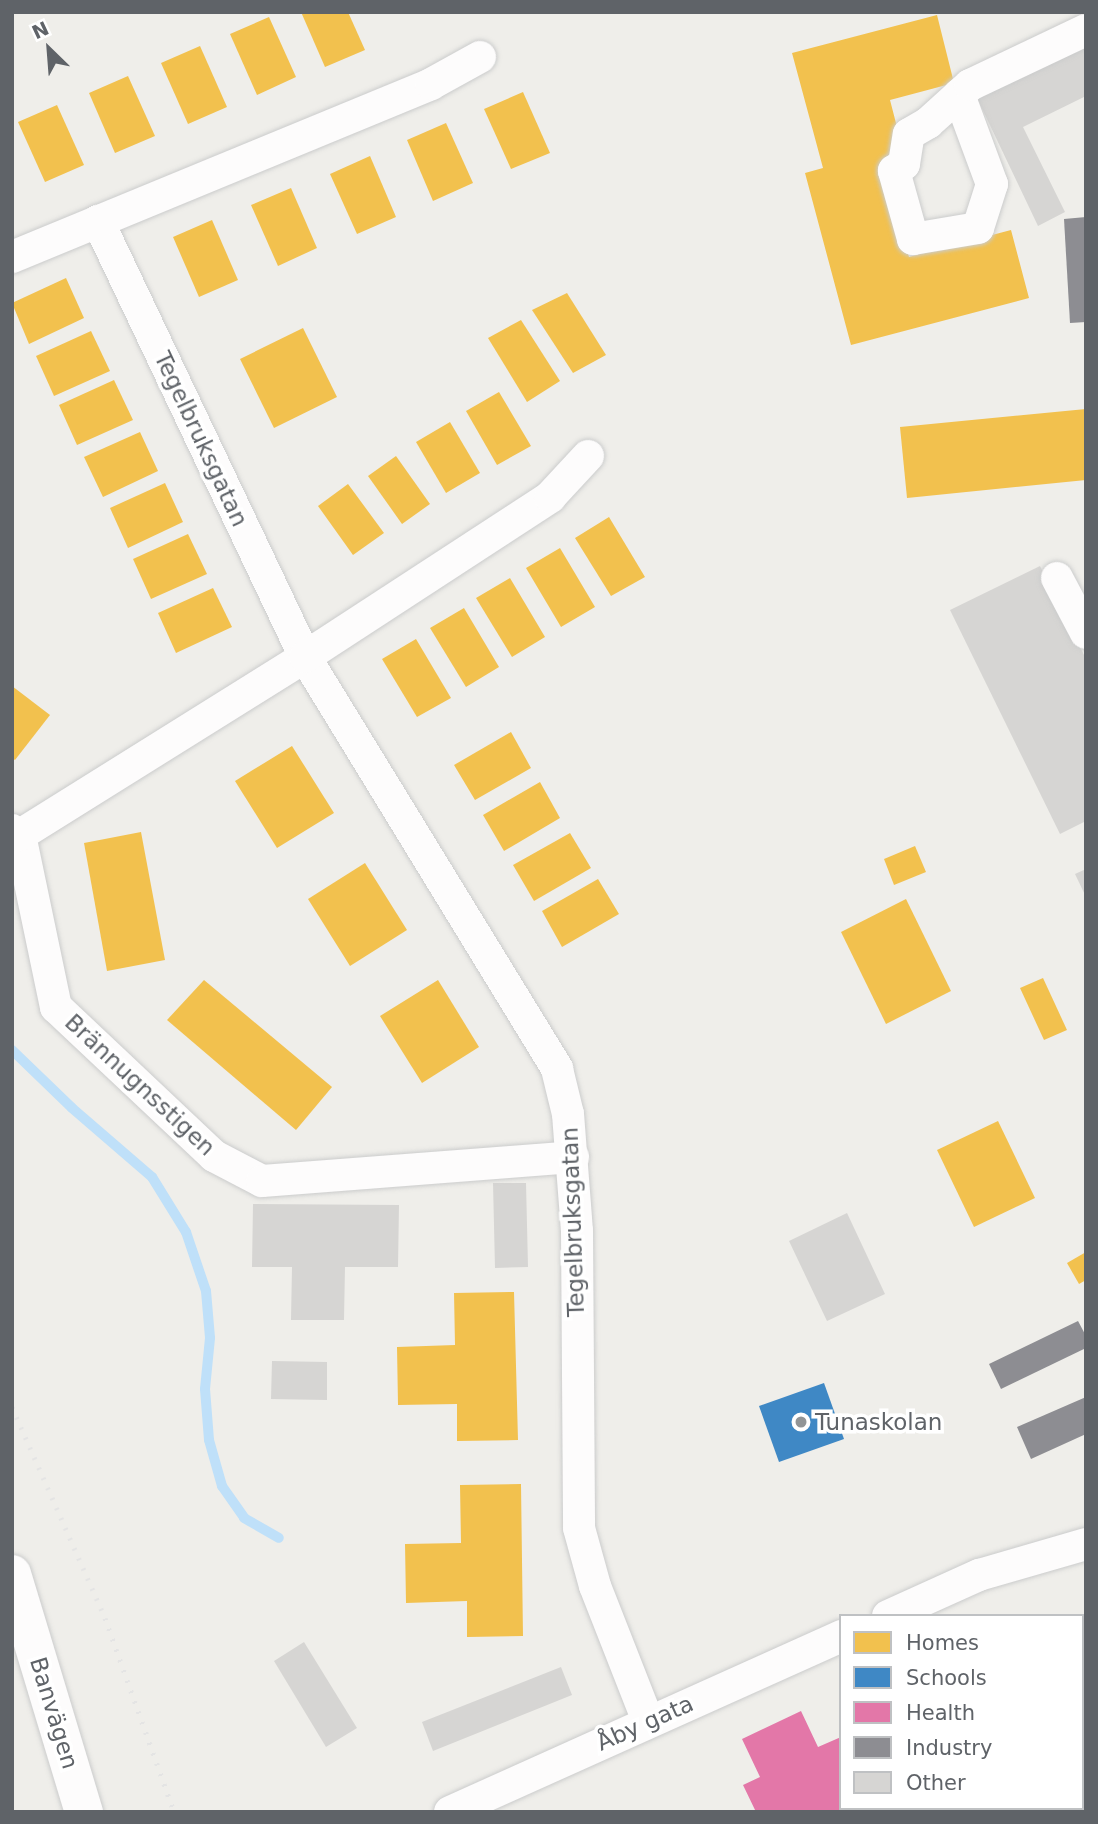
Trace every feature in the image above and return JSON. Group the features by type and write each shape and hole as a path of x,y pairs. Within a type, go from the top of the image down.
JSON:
{"street":[{"path":"959,95 970,85 1086,30"},
{"path":"12,257 431,84 480,57"},
{"name":"Tegelbruksgatan","path":"98,221 304,657 558,1069 568,1114 577,1231 579,1528 594,1586 648,1721"},
{"path":"16,832 304,657 550,497 588,456"},
{"path":"1057,578 1086,633"},
{"name":"Brännugnsstigen","path":"16,832 56,1007 214,1156 262,1181 573,1157"},
{"path":"892,1614 979,1575 1086,1544"},
{"name":"Banvägen","path":"12,1574 84,1812"},
{"name":"Åby gata","path":"450,1812 839,1637"}],"building: Homes":[{"path":"301,12 348,12 365,50 325,67"},
{"path":"937,15 954,83 890,100 904,154 883,159 909,257 1011,230 1029,298 851,345 805,173 823,168 792,53"},
{"path":"269,17 296,77 257,95 230,34"},
{"path":"200,46 227,107 188,124 161,63"},
{"path":"128,76 155,136 115,153 89,93"},
{"path":"523,92 550,153 511,169 484,109"},
{"path":"57,105 84,165 45,182 18,122"},
{"path":"446,123 473,183 433,201 407,140"},
{"path":"370,156 396,217 357,234 330,174"},
{"path":"291,188 317,248 278,266 251,205"},
{"path":"212,220 238,280 199,297 173,237"},
{"path":"66,278 84,318 29,344 12,303"},
{"path":"567,293 606,355 573,373 532,310"},
{"path":"521,320 560,381 527,402 488,338"},
{"path":"303,328 337,397 274,428 240,359"},
{"path":"91,331 110,371 54,396 36,356"},
{"path":"114,380 133,420 77,445 59,405"},
{"path":"499,392 531,446 497,465 466,411"},
{"path":"1086,409 1086,480 907,498 900,427"},
{"path":"450,422 480,473 446,493 416,442"},
{"path":"140,432 158,471 103,497 84,457"},
{"path":"396,456 430,504 402,524 368,476"},
{"path":"165,483 183,522 128,548 110,508"},
{"path":"348,484 384,533 353,555 318,506"},
{"path":"609,517 645,577 611,596 575,538"},
{"path":"188,534 207,574 151,599 133,559"},
{"path":"560,548 595,607 561,627 526,568"},
{"path":"510,578 545,637 512,657 476,598"},
{"path":"213,588 232,627 176,653 158,613"},
{"path":"464,608 499,667 466,687 430,628"},
{"path":"416,639 451,698 417,717 382,659"},
{"path":"12,686 50,715 15,760 12,758"},
{"path":"511,732 531,768 475,800 454,765"},
{"path":"292,746 334,813 277,848 235,781"},
{"path":"540,782 560,818 504,851 483,815"},
{"path":"141,832 165,960 107,971 84,843"},
{"path":"570,833 591,868 534,901 513,865"},
{"path":"915,846 926,872 894,885 884,859"},
{"path":"365,863 407,930 350,966 308,899"},
{"path":"598,879 619,914 562,947 542,911"},
{"path":"906,899 951,991 886,1024 841,932"},
{"path":"1043,978 1067,1030 1044,1040 1020,988"},
{"path":"204,980 332,1087 296,1130 167,1020"},
{"path":"438,980 479,1047 422,1083 380,1016"},
{"path":"998,1121 1035,1198 974,1227 937,1150"},
{"path":"1086,1252 1086,1280 1079,1284 1067,1263"},
{"path":"514,1292 518,1440 457,1441 457,1404 398,1405 397,1347 455,1345 454,1293"},
{"path":"521,1484 523,1636 467,1637 467,1601 406,1603 405,1544 461,1543 460,1485"}],"building: Schools":[{"name":"Tunaskolan","path":"824,1383 844,1439 779,1462 759,1406"}],"building: Health":[{"path":"801,1711 818,1747 839,1738 839,1810 1071,1812 756,1812 743,1785 760,1777 742,1739"}],"building: Industry":[{"path":"1086,217 1086,322 1070,323 1064,219"},
{"path":"1078,1321 1086,1336 1086,1348 1001,1389 989,1364"},
{"path":"1086,1397 1086,1434 1031,1459 1017,1427"}],"building: Other":[{"path":"1086,46 1086,96 1023,127 1065,212 1038,226 977,98"},
{"path":"1040,566 1086,659 1086,821 1060,834 950,610"},
{"path":"1086,869 1086,897 1075,874"},
{"path":"493,1183 526,1183 528,1267 495,1268"},
{"path":"253,1204 399,1205 398,1267 345,1267 344,1320 291,1320 292,1267 252,1267"},
{"path":"847,1213 885,1294 827,1321 789,1241"},
{"path":"272,1361 327,1362 327,1400 271,1399"},
{"path":"304,1642 357,1728 326,1747 274,1661"},
{"path":"561,1667 572,1695 433,1751 422,1722"},
{"path":"1086,1705 1086,1799 1084,1796"}],"waterway":[{"path":"12,1050 72,1108 152,1177 186,1232 206,1291 210,1338 205,1389 209,1440 222,1486 244,1518 279,1538"}],"railway":[{"path":"12,1407 105,1618 174,1812"}],"place":[{"name":"Tunaskolan","path":"801,1422"}]}
